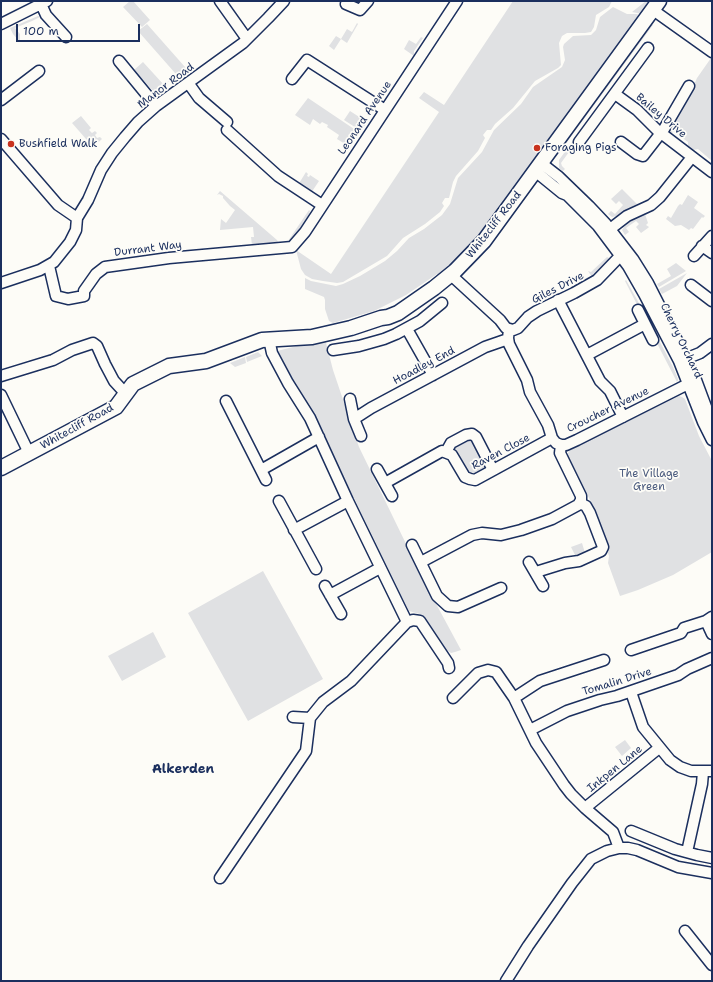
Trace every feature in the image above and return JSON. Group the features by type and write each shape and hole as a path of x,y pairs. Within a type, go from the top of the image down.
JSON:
{"street":[{"path":"220,1 247,39"},
{"name":"Manor Road","path":"1,283 49,266 72,240 76,230 77,218 88,200 98,178 112,153 138,122 156,106 188,84 247,39 284,1"},
{"path":"346,4 360,10 368,1"},
{"name":"Leonard Avenue","path":"292,247 305,232 457,1"},
{"path":"1,24 44,2 46,15 66,37"},
{"path":"656,5 712,52"},
{"name":"Whitecliff Road","path":"1,468 116,406 133,384 169,366 206,361 253,343 269,339 323,335 352,328 400,312 451,275 484,241 656,5"},
{"path":"579,142 648,48"},
{"path":"292,79 307,60 385,110"},
{"path":"119,62 156,106"},
{"path":"1,100 39,71"},
{"path":"188,84 199,98 281,178 322,205"},
{"path":"621,142 637,154 643,156 661,133 689,86"},
{"name":"Bailey Drive","path":"615,94 637,110 661,133 712,172"},
{"path":"1,139 5,151 58,205 77,218"},
{"path":"607,232 629,215 650,205 660,197 692,156"},
{"name":"Cherry Orchard","path":"538,167 559,177 585,202 607,232 683,360"},
{"name":"Cherry Orchard","path":"607,232 619,240 648,283 712,423"},
{"path":"694,256 712,236"},
{"name":"Cherry Orchard","path":"619,240 619,247 623,253 620,255"},
{"path":"702,246 712,253"},
{"name":"Durrant Way","path":"49,266 56,296 68,299 84,296 84,291 96,274 105,267 169,258 292,247"},
{"name":"Giles Drive","path":"508,334 517,329 535,312 597,280 620,255"},
{"path":"451,275 508,334"},
{"path":"691,285 712,301"},
{"path":"558,300 600,381 610,391 623,417"},
{"path":"333,350 359,346 384,339 407,328 442,303"},
{"path":"638,310 653,340"},
{"path":"587,355 645,324"},
{"path":"407,328 433,375"},
{"name":"Hoadley End","path":"354,419 484,347 500,341 508,334"},
{"name":"Croucher Avenue","path":"508,334 509,346 527,382 530,392 548,425 552,438 556,443 561,445 571,442 623,417 692,382"},
{"path":"269,339 274,357 310,418 348,501 407,622"},
{"path":"1,376 53,360 72,350 93,343 97,346 114,381 126,394"},
{"path":"683,360 700,353 712,344"},
{"name":"Cherry Orchard","path":"692,382 703,422 712,440"},
{"path":"1,395 29,453"},
{"path":"350,399 354,419 361,436"},
{"path":"226,401 266,480"},
{"path":"385,483 439,453 446,452 451,443 466,435 472,434 476,437 493,470"},
{"path":"261,470 319,437"},
{"name":"Raven Close","path":"446,452 452,455 463,474 469,479 476,479 552,438"},
{"path":"421,562 472,535 481,533 501,535 526,529 559,516 574,508 582,498 560,453 561,445"},
{"path":"377,469 392,496"},
{"path":"294,530 348,501"},
{"path":"279,502 316,569"},
{"path":"536,572 565,563 579,561 598,554 602,550 603,547 590,513 586,506 580,502"},
{"path":"412,545 437,596 451,607 462,605 500,588"},
{"path":"529,562 543,586"},
{"path":"341,614 328,591 380,568"},
{"path":"631,650 681,633 684,628 709,619 712,634"},
{"path":"220,878 306,751 310,718 323,702 351,681 407,622 413,620 420,621 448,663 449,668"},
{"name":"Tomalin Drive","path":"530,730 567,711 631,692 678,675 685,670 712,658"},
{"path":"514,698 540,681 604,660"},
{"path":"453,698 478,673 488,670 496,672 514,698 539,747 567,789 613,832 619,848"},
{"path":"631,692 642,727 670,760 680,767 691,771 708,771 687,852"},
{"path":"293,717 310,718"},
{"name":"Inkpen Lane","path":"586,808 660,748"},
{"path":"631,831 662,844 712,858"},
{"path":"506,981 528,946 572,883 591,859 607,851 619,848 637,850 678,866 712,873"},
{"path":"685,931 712,965"}],"green space":[{"path":"130,1 133,1 150,20 142,27 123,7"},
{"path":"513,1 612,1 609,7 596,15 594,27 591,32 567,33 562,36 559,43 561,65 535,81 513,108 495,124 491,130 487,130 483,135 485,138 478,151 456,176 449,198 445,198 442,203 444,206 440,212 403,238 387,256 343,282 337,283 312,279 305,275 301,269 296,250 331,274 439,112 419,98 424,92 444,105"},
{"path":"646,1 655,1 642,14 632,12"},
{"path":"613,7 627,14 637,14 643,18 484,233 441,278 437,274 406,295 374,311 333,323 329,321 325,309 324,297 305,289 305,278 311,281 336,286 343,284 385,261 409,238 442,215 450,204 458,178 482,152 494,130 521,104 533,87 562,67 565,60 564,44 573,36 591,35 596,30 600,17"},
{"path":"38,16 40,17 15,28 20,34 19,41 10,28"},
{"path":"649,22 653,25 556,157 553,155"},
{"path":"357,23 358,24 347,43 341,39 347,29 352,32"},
{"path":"147,24 185,67 186,71 183,75 175,73 138,31"},
{"path":"336,36 341,39 334,50 329,46"},
{"path":"421,37 423,38 414,51 414,56 404,49 409,40 416,44"},
{"path":"711,58 712,161 698,149 693,150 688,146 688,142 674,132 671,133 666,129 690,94 697,78"},
{"path":"143,62 164,85 171,79 156,94 134,70"},
{"path":"610,90 611,91 583,133 578,134 574,140 574,145 561,163 565,169 563,171 559,168 559,160"},
{"path":"308,98 360,133 350,147 337,139 339,135 327,127 328,125 322,122 320,124 313,119 310,125 295,115"},
{"path":"350,111 367,122 361,131 344,120"},
{"path":"81,116 91,128 89,130 92,133 95,131 97,133 95,135 97,138 100,137 102,139 93,147 72,123"},
{"path":"306,172 308,174 307,176 309,177 310,175 319,181 311,193 298,185"},
{"path":"529,186 533,188 491,245 460,278 459,276"},
{"path":"622,189 637,204 617,216 612,217 608,214 611,211 615,214 623,205 619,201 616,204 611,199"},
{"path":"220,191 278,242 252,245 251,237 254,237 253,227 220,230 221,219 226,223 235,210 223,198 223,196 219,194 217,195"},
{"path":"688,195 698,202 694,208 705,216 703,218 702,217 693,229 691,228 689,230 681,225 675,226 666,219 668,216 671,218 678,206 680,204 682,205"},
{"path":"309,210 308,217 294,237 288,241"},
{"path":"645,214 648,223 646,225 649,227 641,233 636,227 639,224 636,221 626,228 629,232 625,235 622,230 624,227 634,218"},
{"path":"607,257 609,258 606,263 592,277 588,271 591,272"},
{"path":"676,263 686,271 659,287 657,284 671,276 667,269"},
{"path":"687,273 677,286 662,294 659,289"},
{"path":"626,280 649,321 646,322 625,281"},
{"path":"650,323 673,367 678,379 677,382 647,324"},
{"path":"325,339 333,370 359,447 427,587 461,650 451,653 445,649 423,615 409,611 315,418 277,351"},
{"path":"258,352 262,356 247,362 246,357"},
{"path":"245,357 246,363 235,367 230,363"},
{"name":"The Village Green","path":"679,396 685,399 699,436 712,461 712,552 673,575 620,596 608,563 609,549 590,500 568,457 568,453 570,450"},
{"path":"465,438 473,439 488,469 478,474 477,471 477,475 470,475 452,448"},
{"path":"582,543 585,553 575,555 571,547"},
{"path":"263,571 323,679 248,721 188,613"},
{"path":"153,632 166,657 122,681 108,656"},
{"path":"625,740 631,748 622,756 615,747"}],"place":[{"name":"Bushfield Walk","path":"11,144"},
{"name":"Foraging Pigs","path":"537,148"}],"district":[{"name":"Alkerden","path":"183,770"}]}
